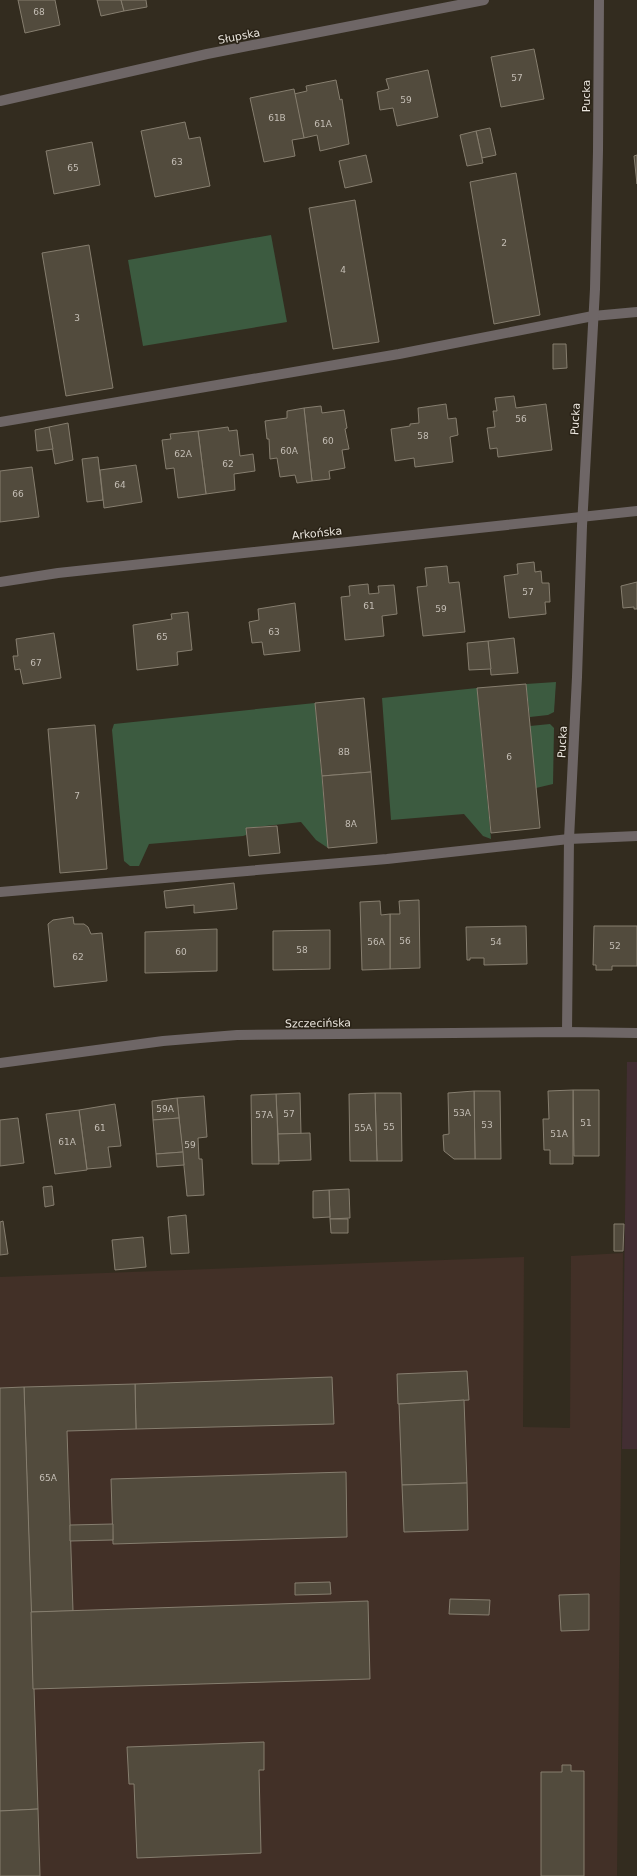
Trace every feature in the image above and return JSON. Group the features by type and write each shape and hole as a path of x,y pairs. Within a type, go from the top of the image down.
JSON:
{"street":[{"name":"Słupska","path":"0,101 207,54 484,0"},
{"name":"Pucka","path":"567,1032 569,839 577,684 582,517 593,316 598,151 599,0"},
{"path":"0,422 375,358 593,316 637,312"},
{"name":"Arkońska","path":"0,582 66,572 454,529 637,511"},
{"path":"0,892 387,859 569,839 637,836"},
{"name":"Szczecińska","path":"0,1063 156,1042 238,1035 567,1032 637,1033"}],"shaded area":[{"path":"627,1062 637,1062 637,1449 622,1449"},
{"path":"623,1253 617,1876 0,1876 0,1277 524,1257 523,1427 570,1428 571,1256"}],"green space":[{"path":"271,235 287,322 143,346 128,260"},
{"path":"556,682 554,712 548,715 530,717 526,684"},
{"path":"477,688 491,839 483,836 464,814 391,820 382,698"},
{"path":"315,703 328,848 316,840 301,822 246,828 246,835 243,836 149,844 139,866 130,866 124,861 112,730 114,724"},
{"path":"550,724 554,728 553,784 536,788 530,726"}],"building":[{"path":"18,0 55,0 60,25 25,33"},
{"path":"97,0 121,0 124,11 101,16"},
{"path":"121,0 146,0 147,7 124,11"},
{"path":"534,49 544,99 501,107 491,57"},
{"path":"428,70 438,117 397,126 393,108 380,110 377,92 389,89 386,79"},
{"path":"336,80 340,100 342,99 349,144 320,151 317,135 304,138 294,94 307,91 306,86"},
{"path":"294,89 304,138 292,140 295,156 264,162 250,98"},
{"path":"185,122 189,139 200,137 210,186 155,197 141,131"},
{"path":"490,128 496,155 482,158 476,131"},
{"path":"476,131 483,163 467,166 460,135"},
{"path":"92,142 100,185 54,194 46,151"},
{"path":"366,155 372,182 345,188 339,161"},
{"path":"637,155 637,184 634,156"},
{"path":"516,173 540,315 494,324 470,182"},
{"path":"355,200 379,342 333,349 309,208"},
{"path":"89,245 113,388 66,396 42,253"},
{"path":"553,344 566,344 567,368 553,369"},
{"path":"514,396 516,408 546,404 552,450 498,457 497,448 490,449 487,428 495,427 493,411 497,411 495,398"},
{"path":"446,404 448,419 456,418 458,435 450,437 453,462 415,467 414,458 395,461 391,429 419,423 418,408"},
{"path":"321,406 322,413 344,410 347,428 345,429 349,449 342,450 345,468 329,471 330,479 312,481 304,408"},
{"path":"304,408 312,481 297,483 295,475 280,477 277,458 270,459 269,439 267,439 265,421 287,418 287,411"},
{"path":"68,423 73,460 55,464 49,427"},
{"path":"49,427 53,449 37,451 35,430"},
{"path":"228,427 229,431 237,430 240,456 253,454 255,471 234,474 235,490 206,494 198,431"},
{"path":"198,431 206,494 178,498 174,468 166,469 162,440 171,439 170,434"},
{"path":"98,457 103,500 87,502 82,459"},
{"path":"136,465 142,502 104,508 100,470"},
{"path":"32,467 39,517 0,522 0,471"},
{"path":"534,562 535,572 541,571 542,583 549,583 550,602 545,602 546,614 509,618 504,576 518,574 517,564"},
{"path":"447,566 449,583 459,582 465,632 423,636 417,587 427,586 425,568"},
{"path":"637,582 637,609 634,609 634,607 623,608 621,586"},
{"path":"368,584 369,594 379,593 378,586 394,585 397,614 382,616 384,636 345,640 341,597 350,596 349,586"},
{"path":"295,603 300,651 264,655 262,642 252,643 249,622 259,620 258,609"},
{"path":"188,612 192,650 177,652 178,665 137,670 133,625 172,619 171,614"},
{"path":"54,633 61,678 23,684 20,669 15,670 13,656 18,656 16,639"},
{"path":"514,638 518,673 491,675 488,641"},
{"path":"488,641 491,669 469,670 467,643"},
{"path":"526,684 540,828 491,833 477,688"},
{"path":"364,698 371,772 322,776 315,703"},
{"path":"95,725 107,869 60,873 48,729"},
{"path":"371,772 377,843 328,848 322,776"},
{"path":"277,826 280,853 249,856 246,828"},
{"path":"234,883 237,909 194,913 194,905 166,908 164,891"},
{"path":"419,900 420,968 390,969 390,914 400,914 399,901"},
{"path":"380,901 381,915 390,914 390,969 362,970 360,902"},
{"path":"73,917 74,924 84,924 88,927 91,934 102,933 107,981 54,987 48,924 53,920"},
{"path":"526,926 527,964 484,965 484,958 470,958 470,960 467,960 466,927"},
{"path":"594,926 637,926 637,966 612,966 612,970 596,970 596,965 593,965"},
{"path":"217,929 217,971 145,973 145,932"},
{"path":"330,930 330,969 273,970 273,931"},
{"path":"573,1090 599,1090 599,1156 574,1156"},
{"path":"573,1090 573,1164 550,1164 550,1150 544,1150 543,1119 549,1119 548,1091"},
{"path":"474,1091 500,1091 501,1159 475,1159"},
{"path":"474,1091 475,1159 454,1159 444,1151 443,1135 449,1134 448,1093"},
{"path":"300,1093 301,1134 278,1134 276,1094"},
{"path":"375,1093 401,1093 402,1161 377,1161"},
{"path":"375,1093 377,1161 350,1161 349,1094"},
{"path":"276,1094 279,1164 252,1164 251,1095"},
{"path":"204,1096 207,1137 198,1138 199,1159 202,1159 204,1195 187,1196 177,1098"},
{"path":"177,1098 179,1118 153,1120 152,1101"},
{"path":"115,1104 121,1146 108,1147 111,1167 87,1169 79,1110"},
{"path":"79,1110 87,1170 55,1174 46,1114"},
{"path":"18,1118 24,1163 0,1166 0,1120"},
{"path":"179,1118 183,1152 156,1154 153,1120"},
{"path":"310,1133 311,1160 279,1161 278,1134"},
{"path":"183,1152 184,1165 157,1167 156,1154"},
{"path":"52,1186 54,1205 45,1207 43,1187"},
{"path":"349,1189 350,1218 330,1219 329,1190"},
{"path":"329,1190 330,1217 313,1218 313,1191"},
{"path":"186,1215 189,1253 171,1254 168,1217"},
{"path":"330,1219 348,1219 348,1233 331,1233"},
{"path":"3,1221 8,1254 0,1255 0,1222"},
{"path":"614,1224 624,1224 623,1251 614,1251"},
{"path":"143,1237 146,1267 115,1270 112,1240"},
{"path":"467,1371 469,1400 398,1404 397,1374"},
{"path":"332,1377 334,1424 136,1429 135,1384"},
{"path":"135,1384 136,1429 67,1431 73,1611 31,1612 24,1387"},
{"path":"24,1387 38,1809 0,1811 0,1388"},
{"path":"464,1400 467,1483 402,1485 399,1404"},
{"path":"346,1472 347,1537 113,1544 111,1479"},
{"path":"467,1483 468,1530 404,1532 402,1485"},
{"path":"113,1524 113,1540 70,1541 70,1525"},
{"path":"330,1582 331,1594 295,1595 295,1583"},
{"path":"589,1594 589,1630 561,1631 559,1595"},
{"path":"450,1599 490,1600 489,1615 449,1614"},
{"path":"368,1601 370,1679 33,1689 31,1612"},
{"path":"264,1742 264,1770 259,1770 261,1853 137,1858 134,1784 129,1784 127,1747"},
{"path":"562,1765 571,1765 571,1771 584,1771 584,1876 541,1876 541,1772 562,1772"},
{"path":"38,1809 40,1876 0,1876 0,1811"}]}
